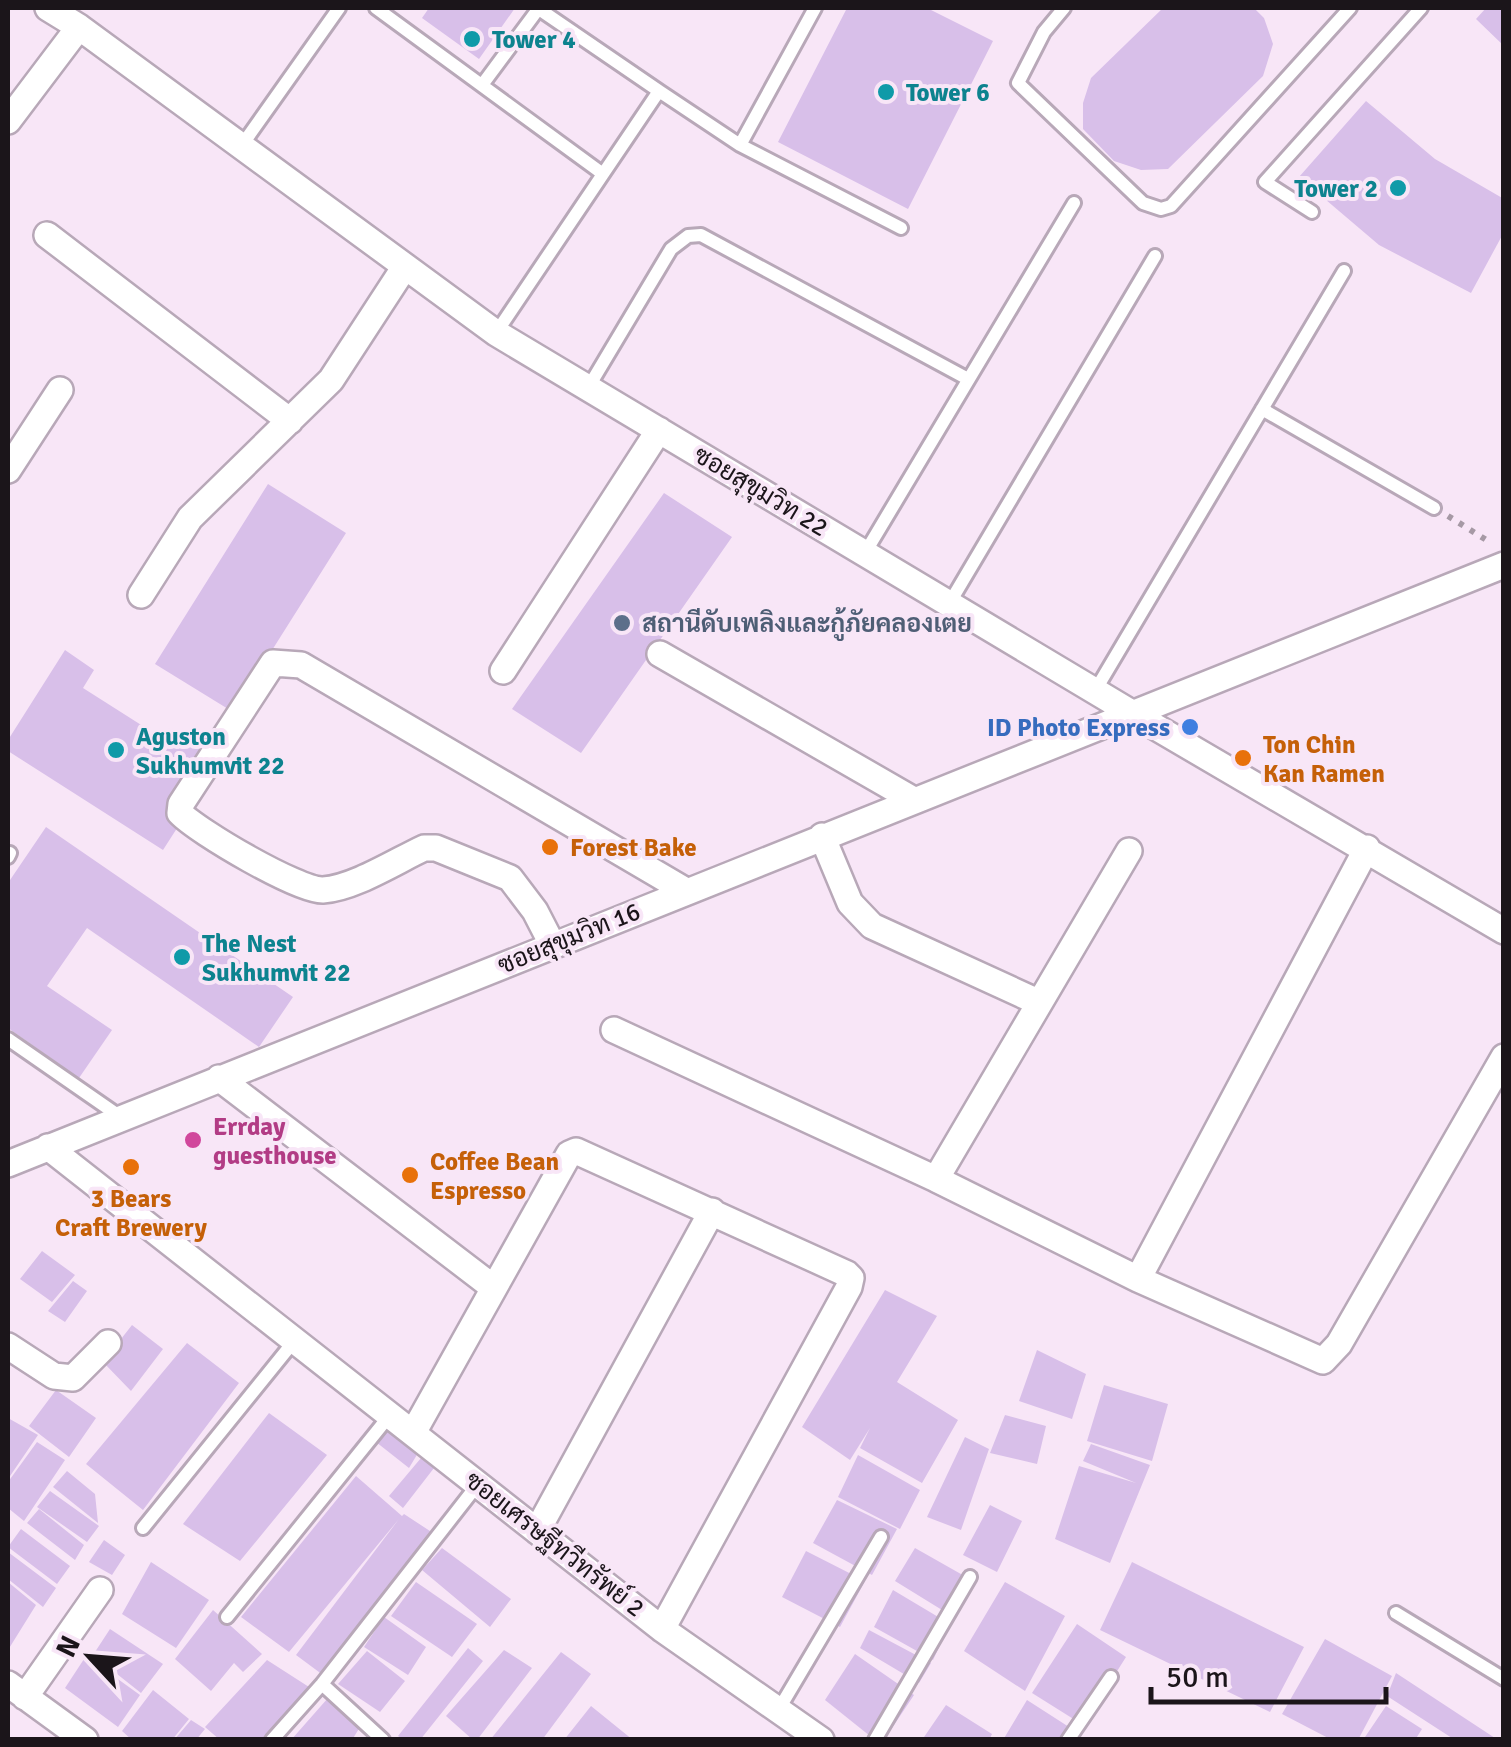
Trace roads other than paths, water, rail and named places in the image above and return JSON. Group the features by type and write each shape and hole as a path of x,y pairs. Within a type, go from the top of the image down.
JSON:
{"street":[{"name":"ซอยสุขุมวิท 22","path":"48,8 496,333 1504,931"},
{"path":"8,120 79,27"},
{"path":"47,234 290,420"},
{"path":"142,595 190,518 331,380 404,268"},
{"path":"8,470 60,390"},
{"path":"503,671 659,430"},
{"name":"ซอยสุขุมวิท 16","path":"8,1164 1504,565"},
{"path":"660,654 912,799"},
{"path":"552,944 535,911 510,878 436,848 424,848 345,886 313,889 189,823 180,813 181,804 272,663 302,666 686,891"},
{"path":"822,836 850,903 872,926 1038,1002"},
{"path":"1138,1279 1367,848"},
{"path":"936,1179 1129,852"},
{"path":"614,1030 936,1179 1138,1279 1324,1361 1340,1344 1504,1057"},
{"path":"218,1078 494,1288"},
{"name":"ซอยเศรษฐีทวีทรัพย์ 2","path":"48,1147 662,1629 821,1740"},
{"path":"413,1433 569,1154 576,1151 848,1274 851,1282 662,1629"},
{"path":"537,1531 712,1211"},
{"path":"8,1346 54,1376 73,1378 108,1342"},
{"path":"85,1740 16,1690 100,1590"}],"lane":[{"path":"240,148 339,8"},
{"path":"482,85 539,8 740,145 901,228"},
{"path":"740,145 815,8"},
{"path":"1064,8 1044,32 1018,83 1143,203 1161,209 1171,206 1350,8"},
{"path":"1312,212 1264,182 1421,8"},
{"path":"384,10 603,174"},
{"path":"496,333 659,91"},
{"path":"865,553 1074,203"},
{"path":"588,388 671,249 688,236 701,235 968,380"},
{"path":"949,604 1155,256"},
{"path":"1095,691 1344,270"},
{"path":"1262,409 1434,508"},
{"path":"8,1039 122,1118"},
{"path":"143,1528 295,1340"},
{"path":"227,1617 390,1415"},
{"path":"272,1740 322,1684 478,1484"},
{"path":"779,1709 881,1537"},
{"path":"875,1740 970,1576"},
{"path":"1396,1613 1504,1679"},
{"path":"1068,1740 1111,1677"},
{"path":"322,1684 384,1740"}],"place":[{"name":"Tower 4","path":"472,39"},
{"name":"Tower 6","path":"886,92"},
{"name":"Tower 2","path":"1398,188"},
{"name":"สถานีดับเพลิงและกู้ภัยคลองเตย","path":"622,623"},
{"name":"ID Photo Express","path":"1190,727"},
{"name":"Aguston Sukhumvit 22","path":"116,750"},
{"name":"Ton Chin Kan Ramen","path":"1243,758"},
{"name":"Forest Bake","path":"550,847"},
{"name":"The Nest Sukhumvit 22","path":"182,957"},
{"name":"Errday guesthouse","path":"193,1140"},
{"name":"3 Bears Craft Brewery","path":"131,1167"},
{"name":"Coffee Bean Espresso","path":"410,1175"}]}
